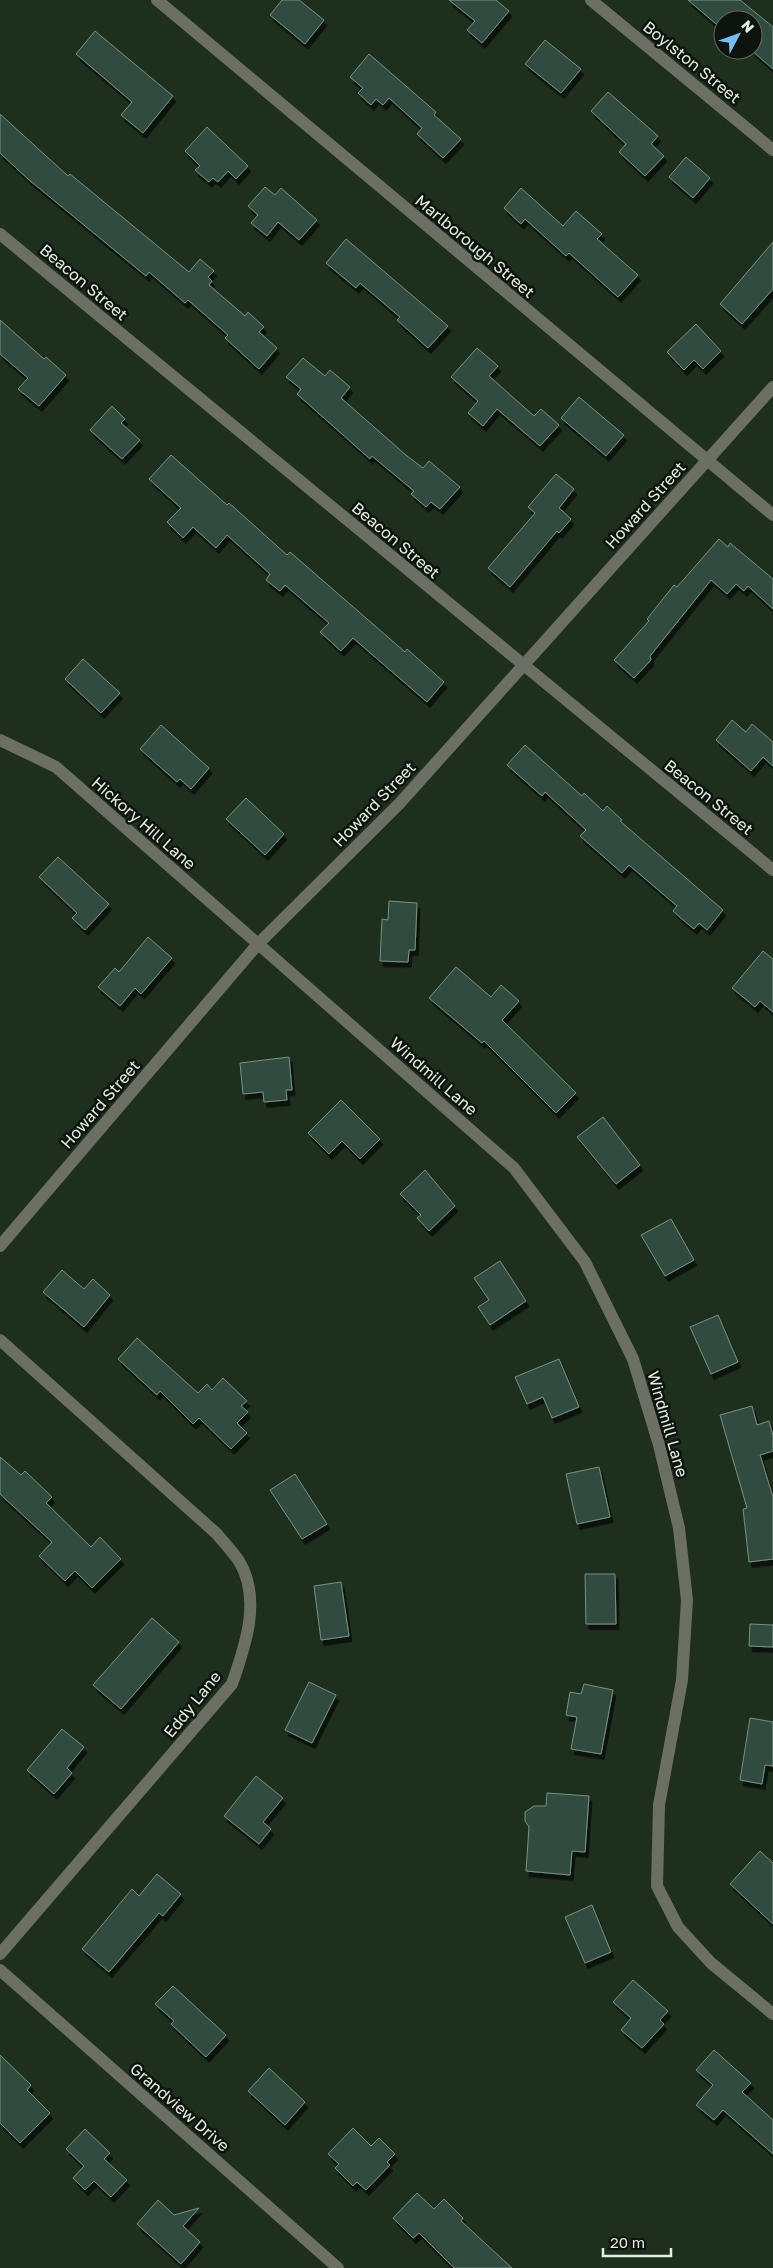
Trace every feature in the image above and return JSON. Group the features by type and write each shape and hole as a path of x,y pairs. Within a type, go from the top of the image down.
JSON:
{"street":[{"name":"Marlborough Street","path":"157,0 706,461 773,515"},
{"name":"Boylston Street","path":"591,0 773,150"},
{"name":"Beacon Street","path":"0,234 773,870"},
{"name":"Howard Street","path":"0,1246 258,944 399,804 773,387"},
{"name":"Hickory Hill Lane","path":"0,740 56,767 258,944"},
{"name":"Windmill Lane","path":"258,944 514,1168 585,1262 633,1359 659,1445 679,1528 687,1600 682,1680 659,1805 657,1886 678,1927 711,1963 773,2014"},
{"name":"Eddy Lane","path":"0,1340 217,1534 240,1562 250,1594 248,1638 232,1684 0,1954"},
{"name":"Grandview Drive","path":"0,1970 338,2268"}],"building":[{"path":"282,0 299,0 324,20 305,44 270,15"},
{"path":"449,0 496,0 509,11 482,43 467,30 475,21"},
{"path":"688,0 740,0 752,10 713,10 713,21"},
{"path":"763,19 773,27 773,69 763,60"},
{"path":"95,31 173,96 143,133 121,115 132,102 76,54"},
{"path":"545,40 581,69 561,93 525,64"},
{"path":"369,54 436,112 434,115 461,139 443,158 417,134 422,128 389,98 383,105 376,99 371,105 358,93 363,88 350,77"},
{"path":"608,92 658,136 651,144 664,156 645,176 619,152 626,144 591,111"},
{"path":"0,114 68,176 70,174 189,272 200,259 214,271 208,277 212,281 209,285 245,316 248,312 264,327 259,332 277,348 259,369 225,338 228,335 188,300 185,303 149,272 146,276 28,179 0,153"},
{"path":"207,127 248,166 236,179 228,171 218,182 213,178 209,182 195,170 200,166 185,151"},
{"path":"686,157 710,178 693,198 669,177"},
{"path":"265,187 275,195 281,188 317,220 299,240 278,222 267,236 251,223 258,215 248,206"},
{"path":"521,188 563,226 576,211 602,234 597,239 638,275 618,297 569,253 566,256 525,219 521,224 504,208"},
{"path":"346,239 448,326 428,348 397,320 400,317 360,283 356,288 326,263"},
{"path":"773,242 773,289 742,324 720,304"},
{"path":"0,320 44,359 46,357 66,375 39,406 18,389 28,378 0,354"},
{"path":"696,324 721,351 703,369 694,360 684,370 667,352"},
{"path":"477,348 498,366 489,376 534,416 541,409 559,425 540,446 497,409 483,426 468,413 478,401 451,377"},
{"path":"303,358 325,376 330,370 350,387 341,398 407,456 423,468 429,461 460,487 440,509 431,502 426,507 411,494 414,491 372,456 370,459 297,394 301,389 286,377"},
{"path":"579,397 624,435 606,456 561,418"},
{"path":"112,406 125,419 121,423 140,440 122,459 90,430"},
{"path":"171,455 227,505 229,503 287,555 290,552 405,652 407,649 444,682 427,702 353,638 341,651 320,632 329,623 285,585 280,591 266,580 270,574 227,535 216,548 193,527 183,538 167,522 181,508 149,479"},
{"path":"556,474 574,489 559,508 571,519 559,533 557,531 510,587 488,568 535,513 528,507"},
{"path":"719,539 728,547 730,543 773,579 773,609 748,586 744,591 736,584 727,594 711,580 650,656 651,660 634,678 614,660 649,621 647,619 674,585 677,587"},
{"path":"83,659 120,693 101,713 65,679"},
{"path":"732,720 746,732 752,724 773,742 773,766 763,757 751,771 716,740"},
{"path":"161,725 209,768 191,789 180,779 177,782 140,749"},
{"path":"525,745 582,796 584,793 603,811 607,806 622,820 620,821 723,910 707,930 699,923 694,929 683,920 673,911 677,906 629,865 622,873 580,836 586,830 545,792 542,796 507,765"},
{"path":"246,798 284,834 265,855 226,819"},
{"path":"58,857 109,904 85,930 72,918 77,913 39,877"},
{"path":"389,901 417,903 415,950 409,950 408,962 380,961 382,919 388,920"},
{"path":"148,937 172,958 141,994 135,988 120,1006 98,987 115,968 119,972"},
{"path":"763,951 773,959 773,1012 760,1001 755,1007 732,988"},
{"path":"456,967 491,997 501,985 519,1001 502,1020 576,1093 556,1113 484,1041 482,1043 429,998"},
{"path":"289,1057 292,1090 286,1090 287,1100 264,1102 263,1092 243,1094 240,1063"},
{"path":"341,1100 380,1139 360,1159 342,1141 329,1154 308,1133"},
{"path":"603,1117 640,1165 616,1184 577,1137"},
{"path":"425,1170 455,1206 429,1231 417,1218 421,1215 400,1194"},
{"path":"671,1219 694,1260 665,1276 641,1235"},
{"path":"500,1261 526,1301 490,1325 478,1307 489,1300 474,1278"},
{"path":"62,1270 84,1289 93,1279 110,1295 84,1327 43,1292"},
{"path":"718,1315 738,1362 711,1374 690,1327"},
{"path":"137,1338 198,1393 207,1384 212,1390 223,1378 247,1401 241,1406 248,1412 237,1423 247,1433 231,1449 199,1418 193,1424 160,1391 157,1395 118,1359"},
{"path":"559,1359 579,1407 552,1418 543,1397 527,1404 515,1377"},
{"path":"752,1406 757,1425 769,1421 773,1436 773,1451 760,1455 773,1497 773,1559 749,1562 743,1509 747,1508 720,1415"},
{"path":"0,1457 21,1475 25,1471 52,1497 46,1503 91,1547 100,1537 121,1559 92,1588 75,1571 65,1581 39,1556 52,1542 0,1494"},
{"path":"599,1467 610,1517 577,1524 566,1474"},
{"path":"295,1474 327,1524 302,1539 270,1490"},
{"path":"585,1574 615,1574 616,1624 586,1624"},
{"path":"341,1582 349,1636 321,1640 314,1586"},
{"path":"152,1618 179,1642 121,1709 93,1685"},
{"path":"750,1624 773,1625 773,1647 749,1646"},
{"path":"309,1682 336,1695 312,1743 285,1730"},
{"path":"584,1684 613,1690 601,1754 571,1749 577,1717 566,1715 570,1692 581,1694"},
{"path":"750,1718 773,1722 773,1766 765,1765 762,1784 740,1780"},
{"path":"62,1729 84,1747 67,1768 72,1773 54,1794 27,1770"},
{"path":"256,1776 283,1798 263,1822 271,1829 259,1844 224,1816"},
{"path":"547,1793 589,1796 585,1852 572,1851 570,1875 526,1871 529,1827 525,1821 525,1812 534,1806 546,1806"},
{"path":"760,1851 773,1863 773,1924 730,1884"},
{"path":"157,1874 181,1894 163,1916 159,1913 109,1972 82,1949 132,1889 139,1896"},
{"path":"592,1905 611,1952 585,1963 565,1917"},
{"path":"633,1980 668,2011 660,2020 664,2024 642,2048 621,2030 631,2018 613,2002"},
{"path":"173,1986 226,2035 206,2057 171,2024 174,2021 155,2004"},
{"path":"714,2050 751,2083 742,2092 773,2120 773,2154 723,2110 714,2120 696,2105 713,2085 696,2070"},
{"path":"0,2055 31,2085 27,2090 50,2113 20,2143 0,2123"},
{"path":"269,2068 305,2102 285,2125 248,2091"},
{"path":"353,2128 371,2146 379,2138 395,2154 387,2162 390,2165 366,2190 357,2182 353,2186 335,2168 339,2164 328,2154"},
{"path":"85,2129 110,2153 104,2159 127,2180 111,2197 94,2181 85,2190 73,2178 84,2166 66,2149"},
{"path":"417,2193 434,2209 444,2199 463,2218 461,2221 512,2268 454,2268 419,2233 413,2238 393,2218"},
{"path":"158,2200 174,2215 199,2208 183,2226 200,2242 181,2264 137,2224"}]}
